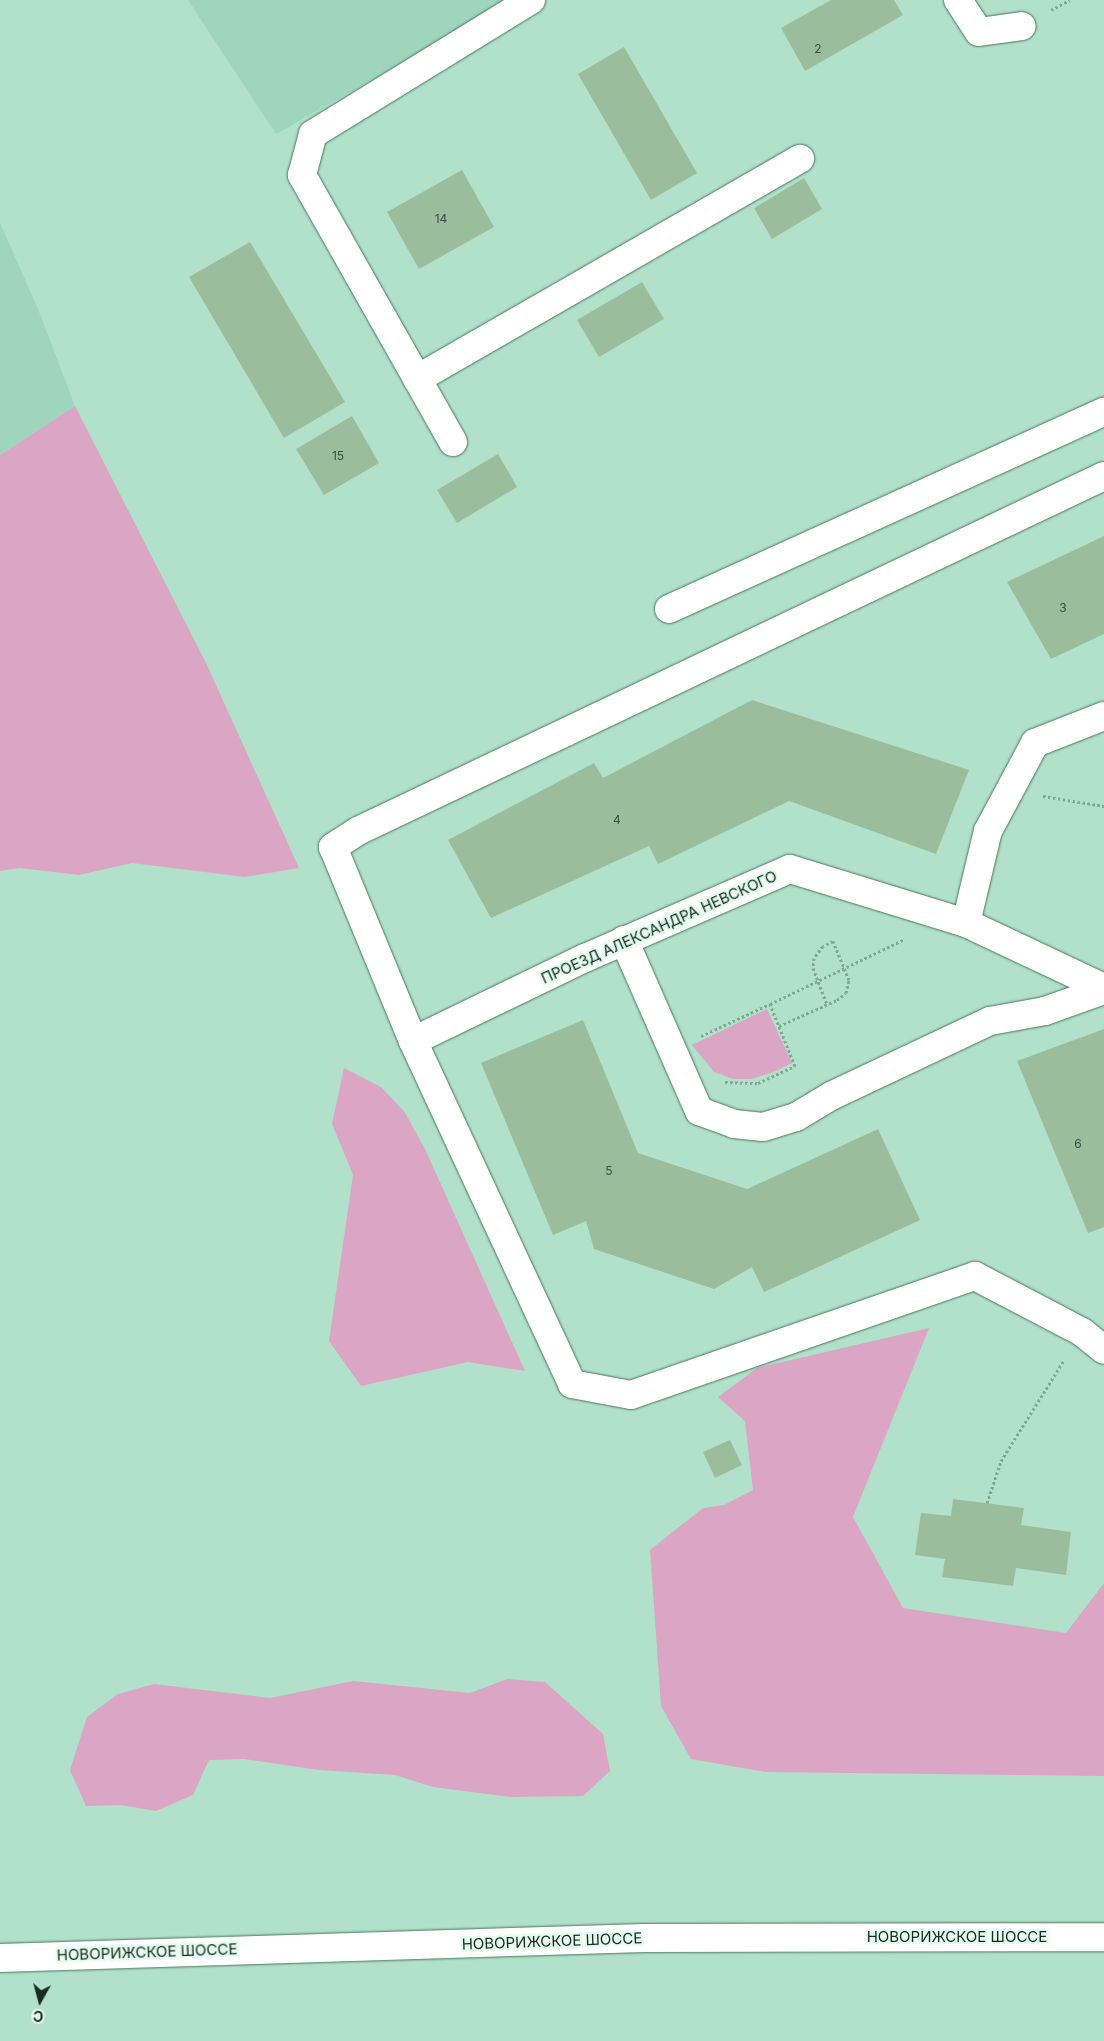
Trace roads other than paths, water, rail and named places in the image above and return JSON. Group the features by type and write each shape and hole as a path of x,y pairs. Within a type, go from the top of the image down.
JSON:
{"main road":[{"path":"452,442 302,175 313,134 531,0"},
{"path":"958,0 979,32 1022,26"},
{"path":"417,379 800,160"},
{"path":"669,609 1104,412"},
{"path":"1104,476 367,827 333,847 413,1042 572,1384 631,1395 975,1276 1082,1332 1104,1350"},
{"path":"966,923 988,831 1008,790 1036,743 1104,716"},
{"name":"ПРОЕЗД АЛЕКСАНДРА НЕВСКОГО","path":"413,1042 624,940 790,869 966,923 1103,989"},
{"path":"624,940 700,1111 734,1124 763,1127 796,1117 831,1096 990,1020 1045,1011 1103,989"},
{"name":"НОВОРИЖСКОЕ ШОССЕ","path":"0,1958 644,1938 1104,1937"}]}
